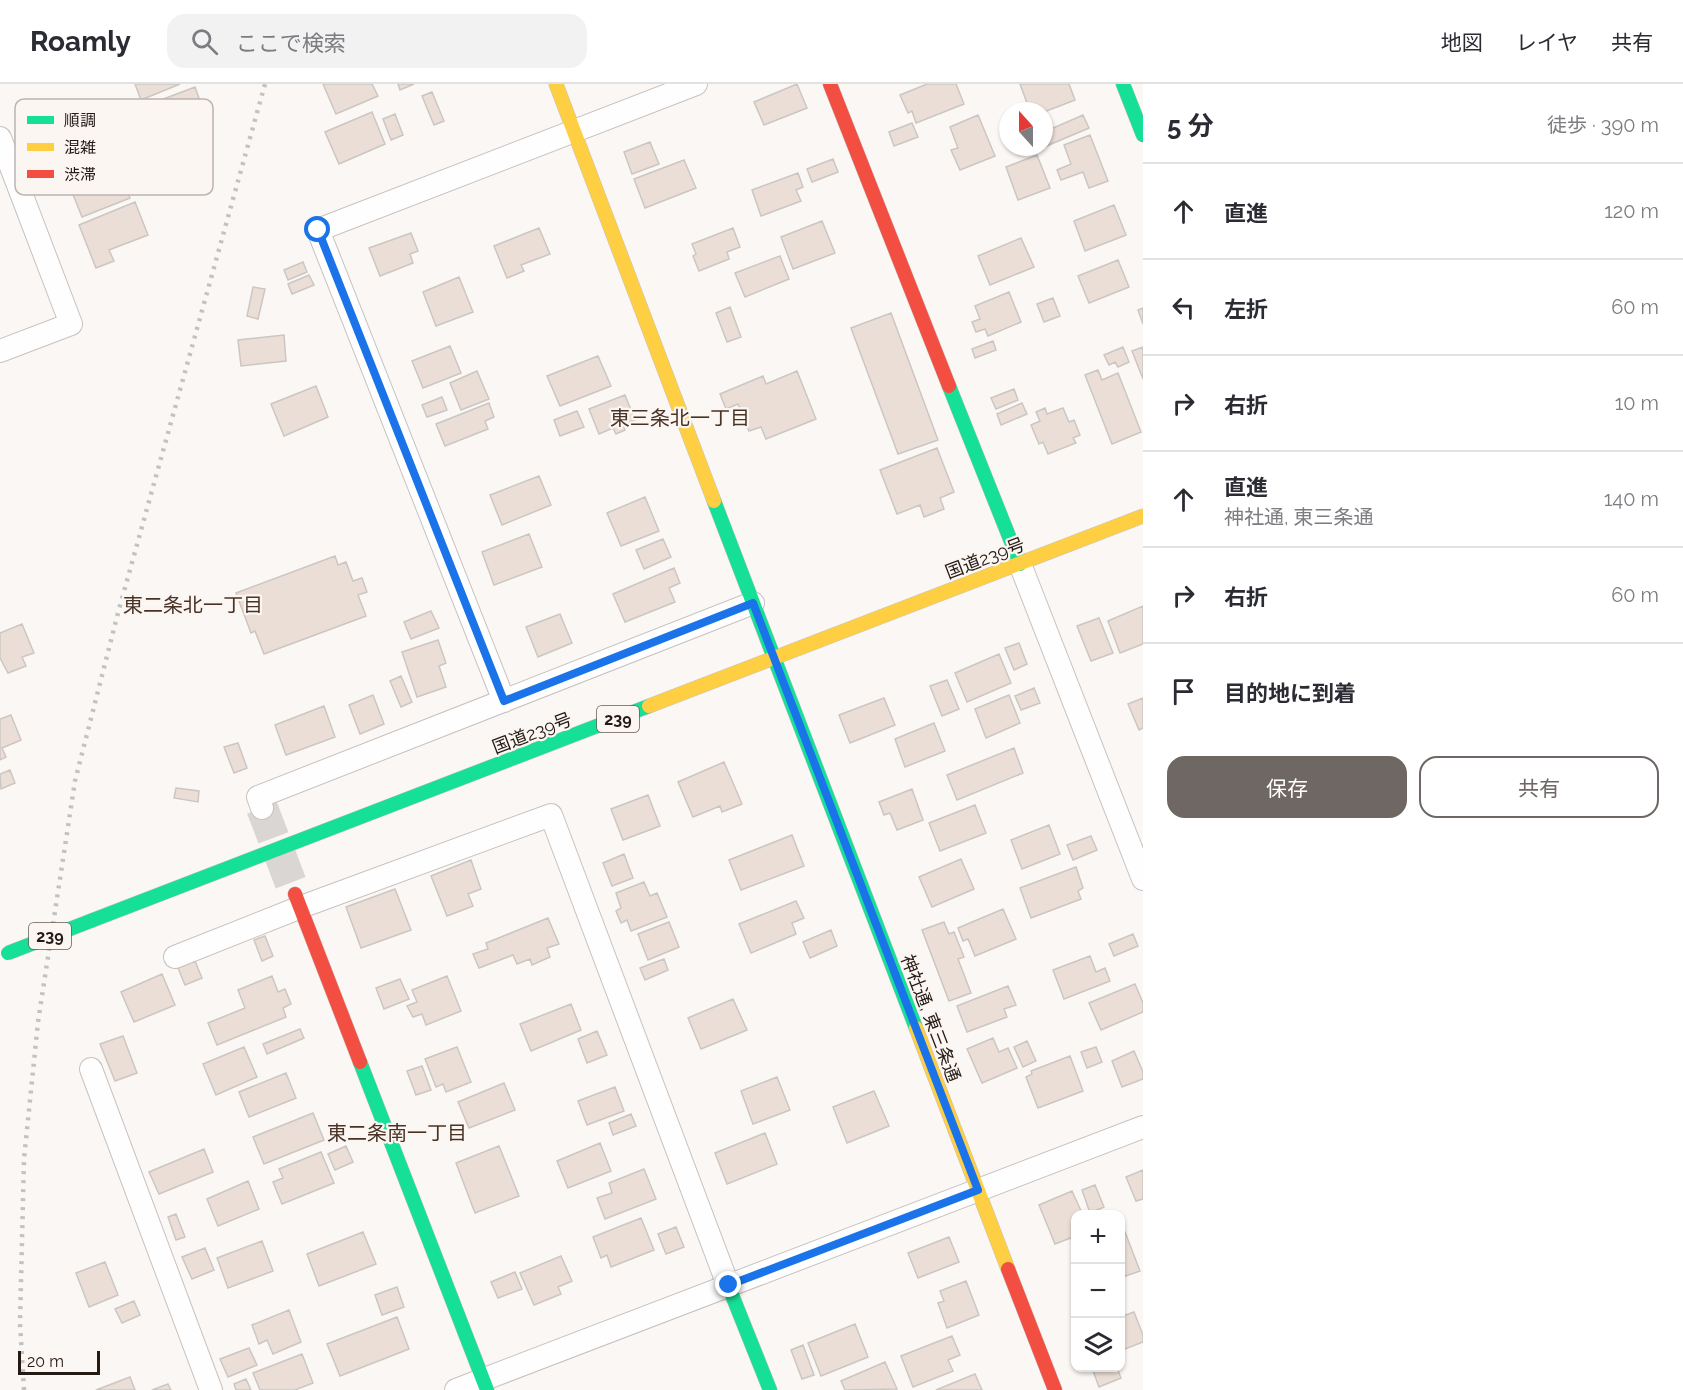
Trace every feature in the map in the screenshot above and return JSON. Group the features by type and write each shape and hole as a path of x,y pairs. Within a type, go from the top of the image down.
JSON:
{"main road":[{"name":"神社通, 東三条通","path":"556,84 774,660 1055,1390"},
{"path":"830,84 1020,564"},
{"path":"1123,84 1143,135"},
{"name":"国道239号","path":"4,954 774,660 1143,516"},
{"path":"298,901 485,1385"},
{"path":"729,1285 770,1390"}],"street":[{"path":"504,701 318,230 696,84"},
{"path":"0,138 15,177"},
{"path":"0,351 71,324 22,195"},
{"path":"1020,564 1143,879"},
{"path":"262,808 258,797 753,603"},
{"path":"175,957 298,901 551,815 729,1285"},
{"path":"92,1069 211,1390"},
{"path":"456,1390 485,1385 729,1285 1143,1127"}],"building":[{"path":"135,84 180,84 143,99 141,99"},
{"path":"323,84 372,84 378,96 336,114"},
{"path":"398,84 414,84 400,90"},
{"path":"797,84 807,108 764,125 754,102"},
{"path":"927,84 956,84 964,104 916,123 912,111 908,113 900,95"},
{"path":"1020,84 1069,84 1075,100 1053,109 1053,102 1027,102"},
{"path":"195,87 199,99 163,99"},
{"path":"432,92 444,121 434,125 422,96"},
{"path":"372,112 385,144 339,164 325,132"},
{"path":"395,114 403,135 391,140 383,119"},
{"path":"978,115 995,156 960,170 951,150 958,148 950,127"},
{"path":"1083,115 1089,128 1053,143 1053,128"},
{"path":"912,123 918,137 894,146 889,132"},
{"path":"1090,135 1108,181 1089,188 1083,172 1061,180 1057,170 1071,164 1064,145"},
{"path":"650,142 659,164 632,174 624,152"},
{"path":"1037,156 1050,188 1018,200 1006,167"},
{"path":"833,159 838,172 812,182 807,169"},
{"path":"684,160 696,188 645,208 634,179"},
{"path":"798,173 803,187 796,190 801,201 761,216 752,190"},
{"path":"73,195 129,195 130,198 82,217"},
{"path":"135,202 148,235 109,250 114,261 96,268 79,225"},
{"path":"1114,205 1126,235 1085,251 1074,221"},
{"path":"822,221 835,253 793,269 781,237"},
{"path":"539,228 550,254 521,265 524,271 507,278 494,246"},
{"path":"733,228 740,247 727,252 729,259 699,271 693,256 696,254 692,244"},
{"path":"411,233 418,251 410,254 413,263 380,276 369,248"},
{"path":"1021,238 1034,267 990,285 978,256"},
{"path":"780,256 789,279 745,297 735,273"},
{"path":"1118,260 1129,287 1089,303 1078,276"},
{"path":"303,262 307,272 288,280 284,270"},
{"path":"309,275 314,285 292,294 288,284"},
{"path":"459,277 473,312 436,326 423,292"},
{"path":"253,287 265,289 258,319 247,316"},
{"path":"1009,292 1021,322 988,336 985,329 976,332 972,322 980,319 975,306"},
{"path":"1053,298 1060,316 1044,322 1037,304"},
{"path":"730,307 741,337 727,342 716,313"},
{"path":"1143,308 1143,324 1138,310"},
{"path":"891,313 938,440 898,454 851,328"},
{"path":"284,335 286,361 241,366 238,340"},
{"path":"993,341 996,350 975,358 972,349"},
{"path":"450,346 461,373 423,388 412,361"},
{"path":"1123,347 1129,362 1118,367 1115,362 1109,365 1104,355"},
{"path":"1143,347 1143,379 1132,351"},
{"path":"598,356 611,386 560,406 547,376"},
{"path":"1098,370 1102,380 1118,373 1141,432 1112,444 1085,375"},
{"path":"477,371 489,399 461,410 450,383"},
{"path":"797,371 816,419 766,439 761,427 749,431 738,404 726,409 720,394 763,376 766,384"},
{"path":"316,386 328,417 284,436 271,404"},
{"path":"1014,389 1018,400 996,409 991,398"},
{"path":"625,395 635,420 623,424 625,430 616,434 613,428 599,434 589,409"},
{"path":"442,397 447,410 427,417 422,405"},
{"path":"489,403 494,417 485,421 488,429 445,446 436,424"},
{"path":"1022,403 1027,414 1001,425 997,414"},
{"path":"1045,408 1047,414 1063,408 1069,422 1074,420 1080,435 1073,438 1076,443 1048,454 1043,442 1039,444 1031,425 1040,421 1036,412"},
{"path":"577,411 584,427 560,436 554,420"},
{"path":"937,448 954,492 940,498 944,509 924,517 920,505 897,514 880,470"},
{"path":"539,476 551,505 502,525 490,495"},
{"path":"645,497 659,531 621,546 607,513"},
{"path":"529,534 542,567 494,585 482,552"},
{"path":"663,539 671,557 644,569 636,550"},
{"path":"335,556 338,565 346,562 353,581 362,578 367,592 358,595 366,616 264,654 255,631 251,633 236,593"},
{"path":"674,568 680,583 669,588 675,602 625,622 613,594"},
{"path":"1143,606 1143,644 1120,653 1108,621"},
{"path":"431,611 439,628 411,639 404,622"},
{"path":"560,614 572,643 538,657 526,627"},
{"path":"1099,618 1113,653 1091,661 1077,626"},
{"path":"22,624 34,653 22,657 26,666 8,673 0,658 0,633"},
{"path":"438,640 446,663 439,666 446,687 417,697 402,652"},
{"path":"1019,643 1027,664 1014,670 1005,648"},
{"path":"999,654 1011,683 967,702 955,673"},
{"path":"401,676 412,702 401,707 390,681"},
{"path":"947,680 959,709 942,716 930,686"},
{"path":"1034,688 1040,703 1021,710 1015,696"},
{"path":"373,695 384,724 360,734 349,705"},
{"path":"1009,695 1020,723 986,738 975,709"},
{"path":"884,698 895,725 850,743 839,715"},
{"path":"1143,698 1143,728 1139,730 1128,704"},
{"path":"324,706 335,737 286,755 275,725"},
{"path":"11,715 21,740 2,748 6,757 0,760 0,719"},
{"path":"934,723 945,751 905,767 895,739"},
{"path":"238,743 247,768 234,773 224,747"},
{"path":"1014,748 1023,773 957,800 947,775"},
{"path":"724,762 742,804 722,812 720,806 693,817 678,782"},
{"path":"10,770 15,783 1,789 0,774"},
{"path":"176,788 199,791 198,802 174,798"},
{"path":"912,789 923,820 897,830 890,813 884,815 879,802"},
{"path":"648,795 660,826 623,840 611,809"},
{"path":"975,805 986,833 940,851 929,823"},
{"path":"1049,825 1060,854 1022,869 1011,840"},
{"path":"792,835 804,866 741,890 729,860"},
{"path":"1091,836 1097,850 1073,860 1067,845"},
{"path":"624,854 633,878 612,886 603,863"},
{"path":"961,859 974,889 932,907 919,877"},
{"path":"471,860 481,889 468,894 473,906 447,916 431,876"},
{"path":"1076,867 1083,888 1078,891 1081,899 1031,918 1020,888"},
{"path":"644,882 650,896 657,893 667,917 631,931 627,920 621,923 616,911 621,908 616,893"},
{"path":"395,889 411,930 361,948 346,907"},
{"path":"796,901 804,918 792,923 796,934 751,953 739,924"},
{"path":"1003,909 1016,939 975,956 968,939 963,941 958,928"},
{"path":"548,918 559,944 547,948 550,957 532,965 530,959 517,964 513,955 479,968 473,954 488,949 486,943"},
{"path":"669,922 679,947 648,960 638,934"},
{"path":"944,922 949,934 954,932 964,957 958,959 971,993 949,1001 922,930"},
{"path":"831,930 837,946 810,958 803,942"},
{"path":"1133,934 1138,946 1114,956 1109,944"},
{"path":"265,936 273,956 262,961 254,940"},
{"path":"1090,956 1096,972 1105,968 1110,981 1064,999 1053,970"},
{"path":"664,959 668,970 645,980 640,968"},
{"path":"195,961 202,978 185,985 178,968"},
{"path":"162,974 175,1005 134,1022 121,992"},
{"path":"272,976 278,992 285,989 291,1004 283,1008 286,1017 217,1045 208,1023 245,1008 238,990"},
{"path":"447,976 461,1011 426,1025 422,1014 413,1017 407,1006 417,1002 412,990"},
{"path":"400,979 409,999 384,1009 376,988"},
{"path":"1135,984 1143,1003 1143,1012 1101,1030 1089,1003"},
{"path":"1008,986 1016,1005 1004,1009 1007,1017 967,1032 957,1006"},
{"path":"733,999 747,1030 701,1049 688,1018"},
{"path":"571,1004 581,1030 531,1051 520,1024"},
{"path":"300,1029 304,1038 267,1054 263,1044"},
{"path":"597,1031 607,1055 587,1063 578,1039"},
{"path":"123,1036 137,1073 115,1081 100,1044"},
{"path":"993,1038 999,1052 1008,1048 1017,1068 982,1083 967,1049"},
{"path":"1027,1041 1036,1061 1023,1067 1014,1047"},
{"path":"244,1047 257,1077 216,1095 203,1064"},
{"path":"457,1047 471,1082 446,1092 443,1084 436,1087 425,1059"},
{"path":"1096,1047 1102,1062 1087,1068 1081,1052"},
{"path":"1134,1051 1143,1072 1143,1079 1122,1087 1112,1061"},
{"path":"1070,1056 1083,1091 1038,1108 1026,1077 1032,1074 1031,1071"},
{"path":"422,1066 431,1090 416,1095 407,1071"},
{"path":"286,1073 296,1098 249,1117 239,1092"},
{"path":"777,1077 790,1110 753,1124 741,1091"},
{"path":"504,1083 515,1110 469,1128 458,1102"},
{"path":"615,1087 624,1111 587,1125 578,1101"},
{"path":"874,1091 889,1126 847,1143 833,1107"},
{"path":"313,1113 324,1140 264,1164 253,1137"},
{"path":"631,1114 636,1126 613,1135 609,1123"},
{"path":"765,1133 777,1164 727,1184 715,1153"},
{"path":"600,1143 611,1171 568,1188 557,1161"},
{"path":"346,1146 353,1162 335,1170 328,1154"},
{"path":"499,1146 519,1196 475,1213 456,1163"},
{"path":"204,1149 213,1172 159,1194 149,1172"},
{"path":"321,1152 334,1183 282,1204 273,1182 283,1178 279,1169"},
{"path":"644,1169 656,1199 605,1219 597,1198 612,1193 609,1183"},
{"path":"1143,1170 1143,1199 1136,1201 1126,1177"},
{"path":"248,1181 259,1209 218,1226 207,1199"},
{"path":"1095,1185 1104,1207 1089,1210 1082,1190"},
{"path":"1072,1191 1081,1210 1071,1210 1071,1238 1055,1244 1039,1205"},
{"path":"176,1214 185,1237 176,1240 168,1217"},
{"path":"641,1218 654,1250 611,1267 607,1255 601,1258 593,1237"},
{"path":"676,1227 684,1247 666,1254 658,1234"},
{"path":"363,1232 376,1264 319,1286 307,1254"},
{"path":"1125,1232 1140,1271 1125,1276"},
{"path":"949,1237 959,1262 918,1278 908,1253"},
{"path":"262,1241 273,1271 228,1288 217,1258"},
{"path":"205,1248 214,1270 192,1279 182,1257"},
{"path":"561,1256 572,1281 558,1287 561,1294 534,1305 520,1273"},
{"path":"105,1262 118,1295 89,1307 76,1273"},
{"path":"515,1272 522,1289 498,1298 491,1282"},
{"path":"966,1281 979,1315 947,1328 938,1303 944,1301 940,1291"},
{"path":"397,1287 404,1307 382,1315 375,1295"},
{"path":"134,1301 140,1315 122,1323 115,1309"},
{"path":"289,1310 301,1342 273,1354 267,1340 259,1344 252,1325"},
{"path":"1134,1312 1143,1335 1143,1342 1125,1349 1125,1318 1125,1315"},
{"path":"397,1317 409,1349 340,1376 327,1344"},
{"path":"855,1324 868,1357 821,1376 808,1343"},
{"path":"952,1336 960,1355 948,1360 953,1371 913,1387 901,1356"},
{"path":"803,1345 814,1375 802,1379 791,1350"},
{"path":"249,1348 257,1365 228,1377 220,1359"},
{"path":"302,1354 313,1383 295,1390 260,1390 253,1373"},
{"path":"885,1362 897,1389 845,1390 841,1381"},
{"path":"1093,1372 1119,1372 1121,1378 1099,1387"},
{"path":"975,1374 982,1390 936,1390"},
{"path":"130,1377 135,1390 96,1390"},
{"path":"246,1379 251,1390 236,1390 234,1384"},
{"path":"168,1384 171,1390 152,1390"}],"tunnel":[{"path":"262,808 295,894"}],"railway":[{"path":"24,1390 20,1323 24,1159 38,1022 75,781 118,613 265,84"}],"traffic: fast":[{"path":"1123,84 1143,135"},
{"path":"949,386 1020,564"},
{"path":"714,501 916,1028"},
{"path":"93,920 649,706"},
{"path":"8,953 93,920"},
{"path":"360,1062 487,1390"},
{"path":"728,1285 770,1390"}],"traffic: slow":[{"path":"556,84 714,501"},
{"path":"649,706 1143,516"},
{"path":"916,1028 1008,1269"}],"traffic: jam":[{"path":"830,84 949,386"},
{"path":"295,894 360,1062"},
{"path":"1008,1269 1055,1390"}],"district":[{"name":"東三条北一丁目","path":"680,418"},
{"name":"東二条北一丁目","path":"193,605"},
{"name":"東二条南一丁目","path":"397,1133"}],"route":[{"path":"318,230 504,701 753,603 978,1190 729,1285"}]}
